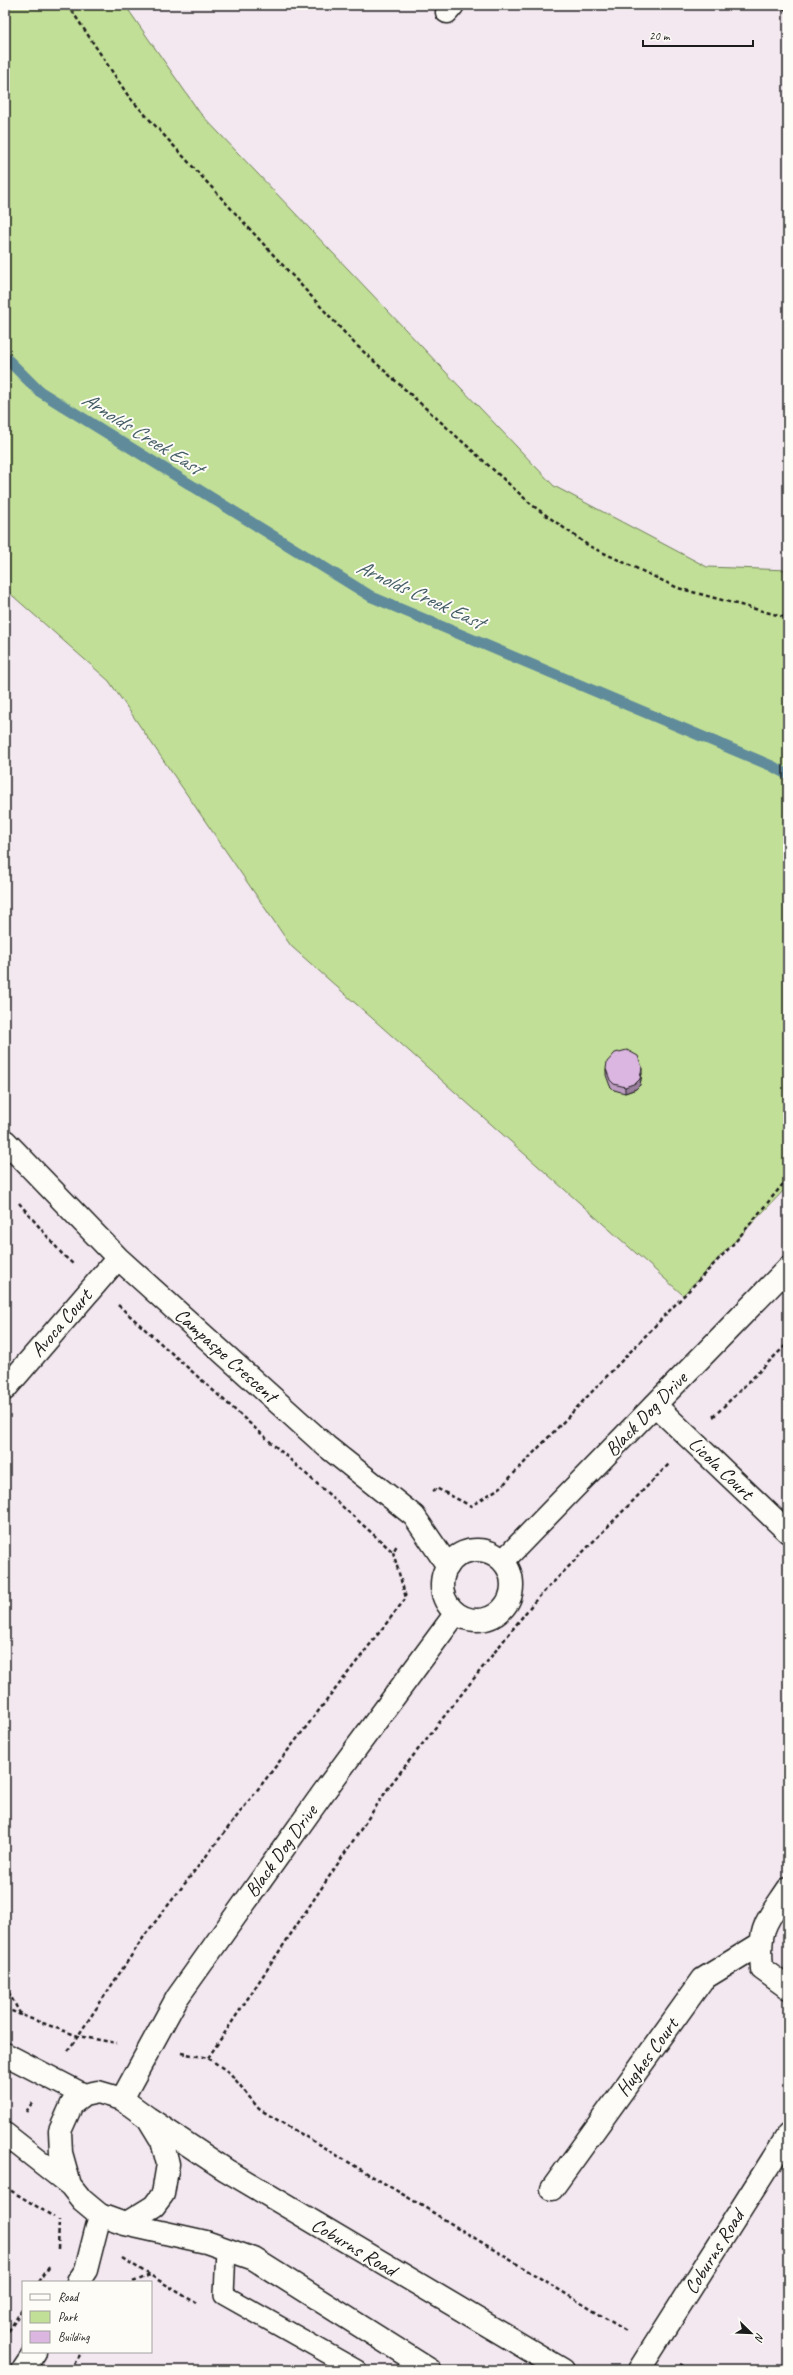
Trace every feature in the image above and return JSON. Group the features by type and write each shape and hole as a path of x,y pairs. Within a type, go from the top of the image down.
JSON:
{"street":[{"name":"Campaspe Crescent","path":"5,1140 118,1258 326,1446 414,1516 448,1566"},
{"name":"Avoca Court","path":"5,1389 118,1258"},
{"name":"Black Dog Drive","path":"503,1561 788,1268"},
{"name":"Licola Court","path":"655,1405 788,1532"},
{"path":"475,1550 495,1554 503,1561 509,1571 512,1582 511,1593 506,1604 499,1612 488,1618 478,1620 466,1618 456,1613 449,1605 442,1586 448,1566 464,1553 475,1550"},
{"name":"Black Dog Drive","path":"122,2099 181,1991 323,1793 456,1613"},
{"path":"788,1889 765,1924 760,1944 762,1968 788,1988"},
{"name":"Hughes Court","path":"552,2189 703,1979 760,1944"},
{"path":"5,2054 84,2095"},
{"path":"70,2185 61,2153 60,2131 72,2104 84,2095 98,2092 122,2099 148,2118 162,2141 168,2164 164,2194 154,2206 125,2224"},
{"name":"Coburns Road","path":"148,2118 226,2170 563,2370"},
{"name":"Coburns Road","path":"639,2370 788,2135"},
{"path":"7,2136 70,2185 82,2200 100,2215 125,2224 206,2242 254,2259 430,2370"},
{"path":"79,2281 86,2270 100,2215"},
{"path":"24,2370 34,2353"}],"lane":[{"path":"226,2249 224,2295 357,2370"}],"path":[{"path":"68,5 129,97 354,343 532,505 588,546 678,588 788,618"},
{"path":"777,5 788,11"},
{"path":"393,1552 414,1516 436,1488 471,1506 501,1487 736,1241 788,1178"},
{"path":"7,2136 50,2077 145,1935 406,1598 393,1552 62,1255 15,1197"},
{"path":"208,2058 391,1784 534,1602 788,1343"},
{"path":"5,1986 21,2015"},
{"path":"5,2008 78,2036 208,2058 230,2072 259,2109 424,2206 689,2370"},
{"path":"5,2187 202,2306"},
{"path":"58,2253 59,2220"},
{"path":"41,2281 50,2265"},
{"path":"135,2281 150,2275"},
{"path":"5,2337 22,2310"},
{"path":"70,2370 81,2353"}],"green space":[{"path":"5,5 125,5 200,113 554,486 707,567 788,570 788,1186 683,1295 291,946 109,681 5,589"}],"building":[{"path":"627,1050 638,1056 642,1067 640,1079 636,1083 625,1087 614,1084 610,1080 606,1069 607,1062 615,1053"}],"waterway":[{"name":"Arnolds Creek East","path":"5,357 39,391 372,597 772,766 788,775"}]}
